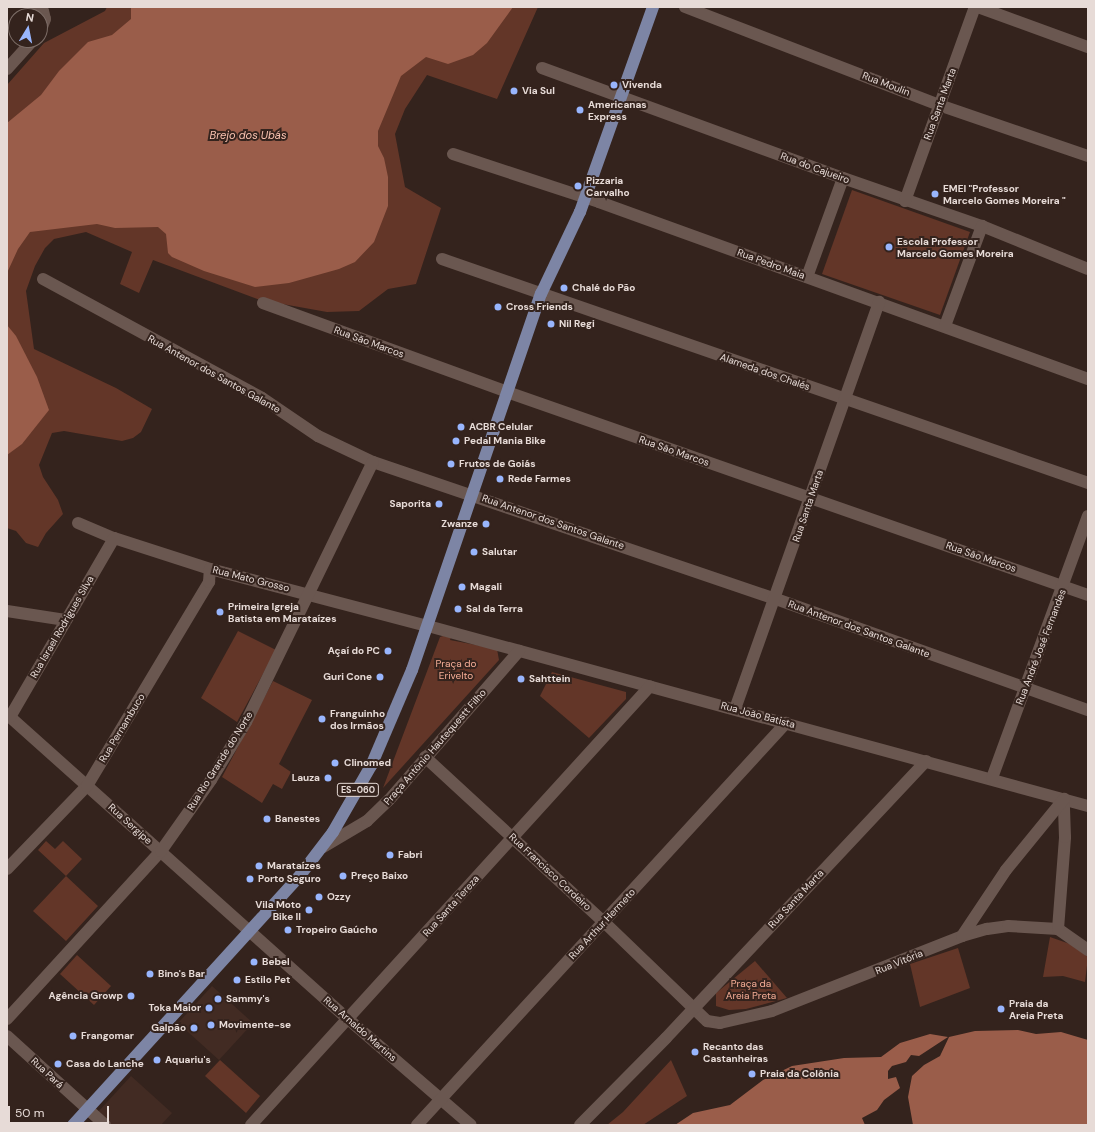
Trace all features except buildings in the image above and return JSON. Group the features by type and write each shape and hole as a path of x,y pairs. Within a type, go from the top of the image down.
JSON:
{"main road":[{"name":"ES-060","path":"73,1125 250,932 323,847 346,812 371,766 410,677 541,294 585,198 653,7"}],"street":[{"name":"Rua Moulin","path":"685,7 938,105 1088,156"},
{"name":"Rua Santa Marta","path":"905,201 938,105 976,7"},
{"path":"976,7 1088,47"},
{"path":"7,69 26,48"},
{"name":"Rua do Cajueiro","path":"542,68 622,96 905,201 982,226 1088,269"},
{"name":"Rua Pedro Maia","path":"453,154 585,198 879,302 1088,379"},
{"path":"807,277 843,178"},
{"path":"945,326 982,226"},
{"name":"Alameda dos Chalés","path":"442,259 1088,483"},
{"name":"Rua Antenor dos Santos Galante","path":"44,279 262,398 318,436 374,462 472,494 776,599 1025,689 1088,710"},
{"name":"Rua Santa Marta","path":"735,709 776,599 879,302"},
{"name":"Rua São Marcos","path":"263,303 507,392 1088,595"},
{"name":"Rua Rio Grande do Norte","path":"7,1019 161,851 211,780 246,722 374,462"},
{"name":"Rua André José Fernandes","path":"992,778 1064,586 1088,516"},
{"name":"Rua Mato Grosso","path":"78,523 114,538 210,569 428,626"},
{"name":"Rua Israel Rodrigues Silva","path":"8,716 114,538"},
{"name":"Rua Pernambuco","path":"7,869 87,786 209,582 210,569"},
{"path":"7,611 65,620"},
{"name":"Rua João Batista","path":"428,626 992,778 1088,806"},
{"name":"Praça Antônio Hautequestt Filho","path":"323,847 352,831 380,809 519,651"},
{"name":"Rua Santa Tereza","path":"250,1125 650,686"},
{"name":"Rua Sergipe","path":"8,716 250,932"},
{"name":"Rua Arthur Hermeto","path":"417,1125 786,723"},
{"name":"Rua Francisco Cordeiro","path":"425,757 695,1007 707,1021"},
{"name":"Rua Santa Marta","path":"580,1125 666,1038 926,761"},
{"path":"1064,799 1064,866 1058,929 1088,950"},
{"path":"962,936 1006,870 1064,799"},
{"name":"Rua Vitória","path":"707,1021 720,1023 779,1008 962,936 1008,926 1058,929"},
{"name":"Rua Arnaldo Martins","path":"250,932 471,1125"},
{"name":"Rua Pará","path":"7,1036 105,1125"}],"shaded area":[{"path":"212,986 253,1023 219,1060 178,1023"},
{"path":"131,1076 172,1113 161,1125 111,1125 97,1113"}],"green space":[{"name":"Brejo dos Ubás","path":"107,7 538,7 497,99 427,75 405,109 395,134 405,187 441,208 416,284 388,289 359,311 327,312 260,300 153,260 139,293 120,284 132,252 86,232 54,239 45,248 35,266 26,291 34,349 116,388 152,409 141,432 133,438 122,441 64,431 52,433 39,465 43,477 58,500 63,514 46,533 38,547 26,543 16,531 7,528 7,85 40,48 48,48 48,41 105,11"},
{"path":"852,190 970,232 940,315 822,274"},
{"path":"238,631 276,650 237,722 201,698"},
{"name":"Praça do Erivelto","path":"440,637 451,637 450,640 497,649 499,660 383,788"},
{"path":"552,672 626,692 626,699 589,738 540,696"},
{"path":"273,681 312,700 279,764 291,772 282,789 273,784 262,803 222,777"},
{"path":"46,841 55,849 63,841 82,859 66,876 38,850"},
{"path":"66,876 98,906 66,941 33,911"},
{"path":"1050,937 1070,944 1088,957 1085,982 1063,976 1043,977"},
{"path":"958,948 970,988 920,1007 910,964"},
{"path":"77,955 111,986 94,1005 60,974"},
{"name":"Praça da Areia Preta","path":"755,961 787,998 746,1009 729,1010 716,1006 716,993"},
{"path":"220,1060 260,1096 246,1113 205,1076"},
{"path":"671,1060 687,1096 643,1125 607,1125 623,1112"}],"water":[{"name":"Brejo dos Ubás","path":"131,7 513,7 487,43 473,55 448,64 426,57 401,76 378,131 378,146 384,158 388,177 388,206 374,242 355,262 339,269 289,283 255,287 204,271 172,257 168,253 166,234 158,227 115,228 97,224 30,232 18,249 7,273 7,123 41,95 59,71 88,42 112,35 131,19"},
{"path":"7,325 16,336 37,377 49,410 22,444 7,455"},
{"path":"1018,1030 1036,1034 1061,1032 1088,1040 1088,1125 913,1125 908,1097 912,1076 924,1065 940,1056 949,1037 975,1031"},
{"path":"930,1034 948,1037 919,1056 911,1055 906,1062 892,1066 888,1071 888,1079 896,1077 900,1088 884,1100 877,1110 862,1118 865,1125 675,1125 693,1113 730,1105 763,1080 792,1066 844,1058 881,1057 900,1043"}],"place":[{"name":"Vivenda","path":"614,85"},
{"name":"Via Sul","path":"514,91"},
{"name":"Americanas Express","path":"580,110"},
{"name":"Pizzaria Carvalho","path":"578,186"},
{"name":"EMEI \"Professor Marcelo Gomes Moreira \"","path":"935,194"},
{"name":"Escola Professor Marcelo Gomes Moreira","path":"889,247"},
{"name":"Chalé do Pão","path":"564,288"},
{"name":"Cross Friends","path":"498,307"},
{"name":"Nil Regi","path":"551,324"},
{"name":"ACBR Celular","path":"461,427"},
{"name":"Pedal Mania Bike","path":"456,441"},
{"name":"Frutos de Goiás","path":"451,464"},
{"name":"Rede Farmes","path":"500,479"},
{"name":"Saporita","path":"439,504"},
{"name":"Zwanze","path":"486,524"},
{"name":"Salutar","path":"474,552"},
{"name":"Magali","path":"462,587"},
{"name":"Sal da Terra","path":"458,609"},
{"name":"Primeira Igreja Batista em Marataízes","path":"220,612"},
{"name":"Açaí do PC","path":"388,651"},
{"name":"Guri Cone","path":"380,677"},
{"name":"Sahttein","path":"521,679"},
{"name":"Franguinho dos Irmãos","path":"322,719"},
{"name":"Clinomed","path":"335,763"},
{"name":"Lauza","path":"328,778"},
{"name":"Banestes","path":"267,819"},
{"name":"Fabri","path":"390,855"},
{"name":"Marataízes","path":"259,866"},
{"name":"Preço Baixo","path":"343,876"},
{"name":"Porto Seguro","path":"250,879"},
{"name":"Ozzy","path":"319,897"},
{"name":"Vila Moto Bike II","path":"309,910"},
{"name":"Tropeiro Gaúcho","path":"288,930"},
{"name":"Bebel","path":"254,962"},
{"name":"Bino's Bar","path":"150,974"},
{"name":"Estilo Pet","path":"237,980"},
{"name":"Agência Growp","path":"131,996"},
{"name":"Sammy's","path":"218,999"},
{"name":"Toka Maior","path":"209,1008"},
{"name":"Praia da Areia Preta","path":"1001,1009"},
{"name":"Movimente-se","path":"211,1025"},
{"name":"Galpão","path":"194,1028"},
{"name":"Frangomar","path":"73,1036"},
{"name":"Recanto das Castanheiras","path":"695,1052"},
{"name":"Aquariu's","path":"157,1060"},
{"name":"Casa do Lanche","path":"58,1064"},
{"name":"Praia da Colônia","path":"752,1074"}]}
